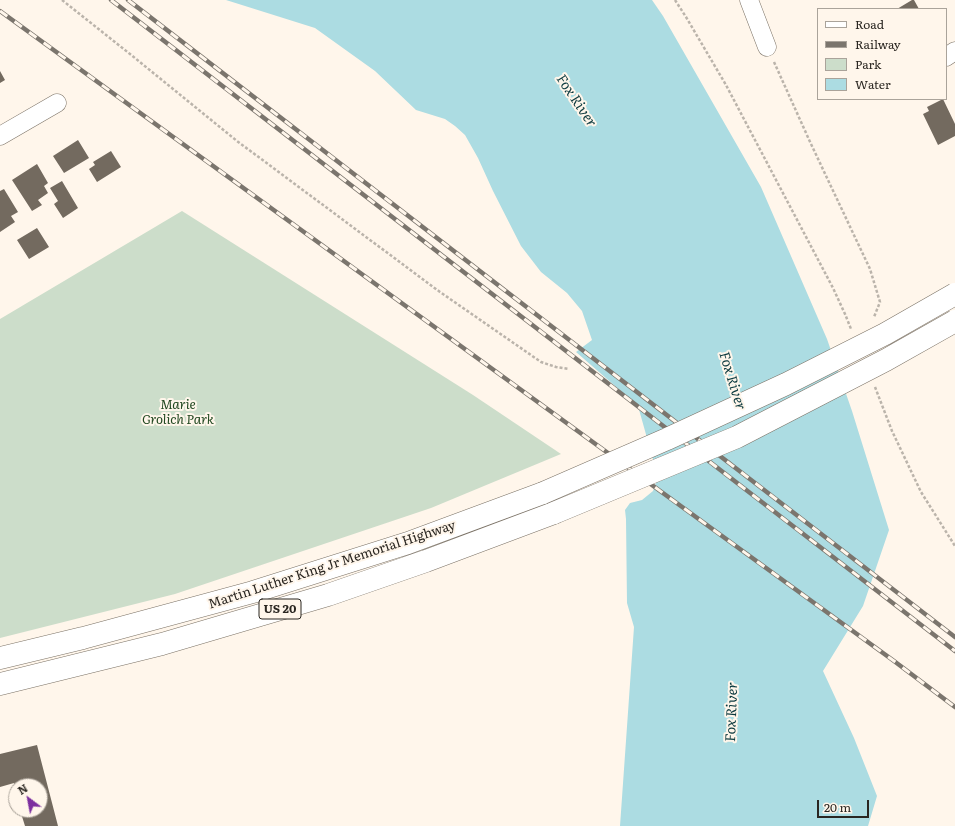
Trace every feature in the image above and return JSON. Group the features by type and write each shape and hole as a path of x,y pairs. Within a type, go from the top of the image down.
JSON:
{"highway":[{"name":"Martin Luther King Jr Memorial Highway","path":"0,658 83,638 253,592 408,543 543,493 667,439 786,384 885,334 955,294"},
{"name":"Martin Luther King Jr Memorial Highway","path":"0,684 162,644 328,595 426,561 554,513 738,437 886,360 955,321"}],"street":[{"path":"749,0 767,47"},
{"path":"0,136 56,103"}],"path":[{"path":"62,0 237,141 440,292 541,362 569,369"},
{"path":"675,0 726,84 833,288 846,314 854,335"},
{"path":"767,47 870,269 880,302 874,317 868,320"},
{"path":"851,328 857,325"},
{"path":"874,386 892,431 921,492 955,546"}],"green space":[{"name":"Marie Grolich Park","path":"182,211 473,395 561,454 431,508 175,594 0,638 0,319"}],"water":[{"name":"Fox River","path":"226,0 652,0 663,16 761,187 827,339 852,411 889,530 863,606 823,671 854,738 877,796 868,826 620,826 634,627 627,603 625,510 630,503 642,500 653,491 658,477 638,406 576,352 592,340 582,311 567,293 541,272 521,246 478,158 465,135 445,119 416,110 375,71 315,28"}],"building":[{"path":"914,0 918,8 899,8"},
{"path":"0,71 5,80 0,83"},
{"path":"943,100 955,124 955,136 938,145 923,114 929,111 927,107"},
{"path":"78,140 89,158 64,173 53,156"},
{"path":"111,151 121,167 97,182 89,169 95,165 93,162"},
{"path":"37,164 48,183 44,186 48,193 38,200 42,205 32,211 12,180"},
{"path":"62,181 78,208 63,218 54,204 58,201 50,188"},
{"path":"4,189 18,212 11,216 15,222 0,232 0,191"},
{"path":"37,228 49,247 29,259 17,240"},
{"path":"37,745 46,778 8,778 8,785 0,787 0,754"},
{"path":"48,787 58,826 25,826 22,818 48,818"}],"railway":[{"path":"111,0 955,651"},
{"path":"128,0 955,637"},
{"path":"0,11 894,661 955,707"}]}
